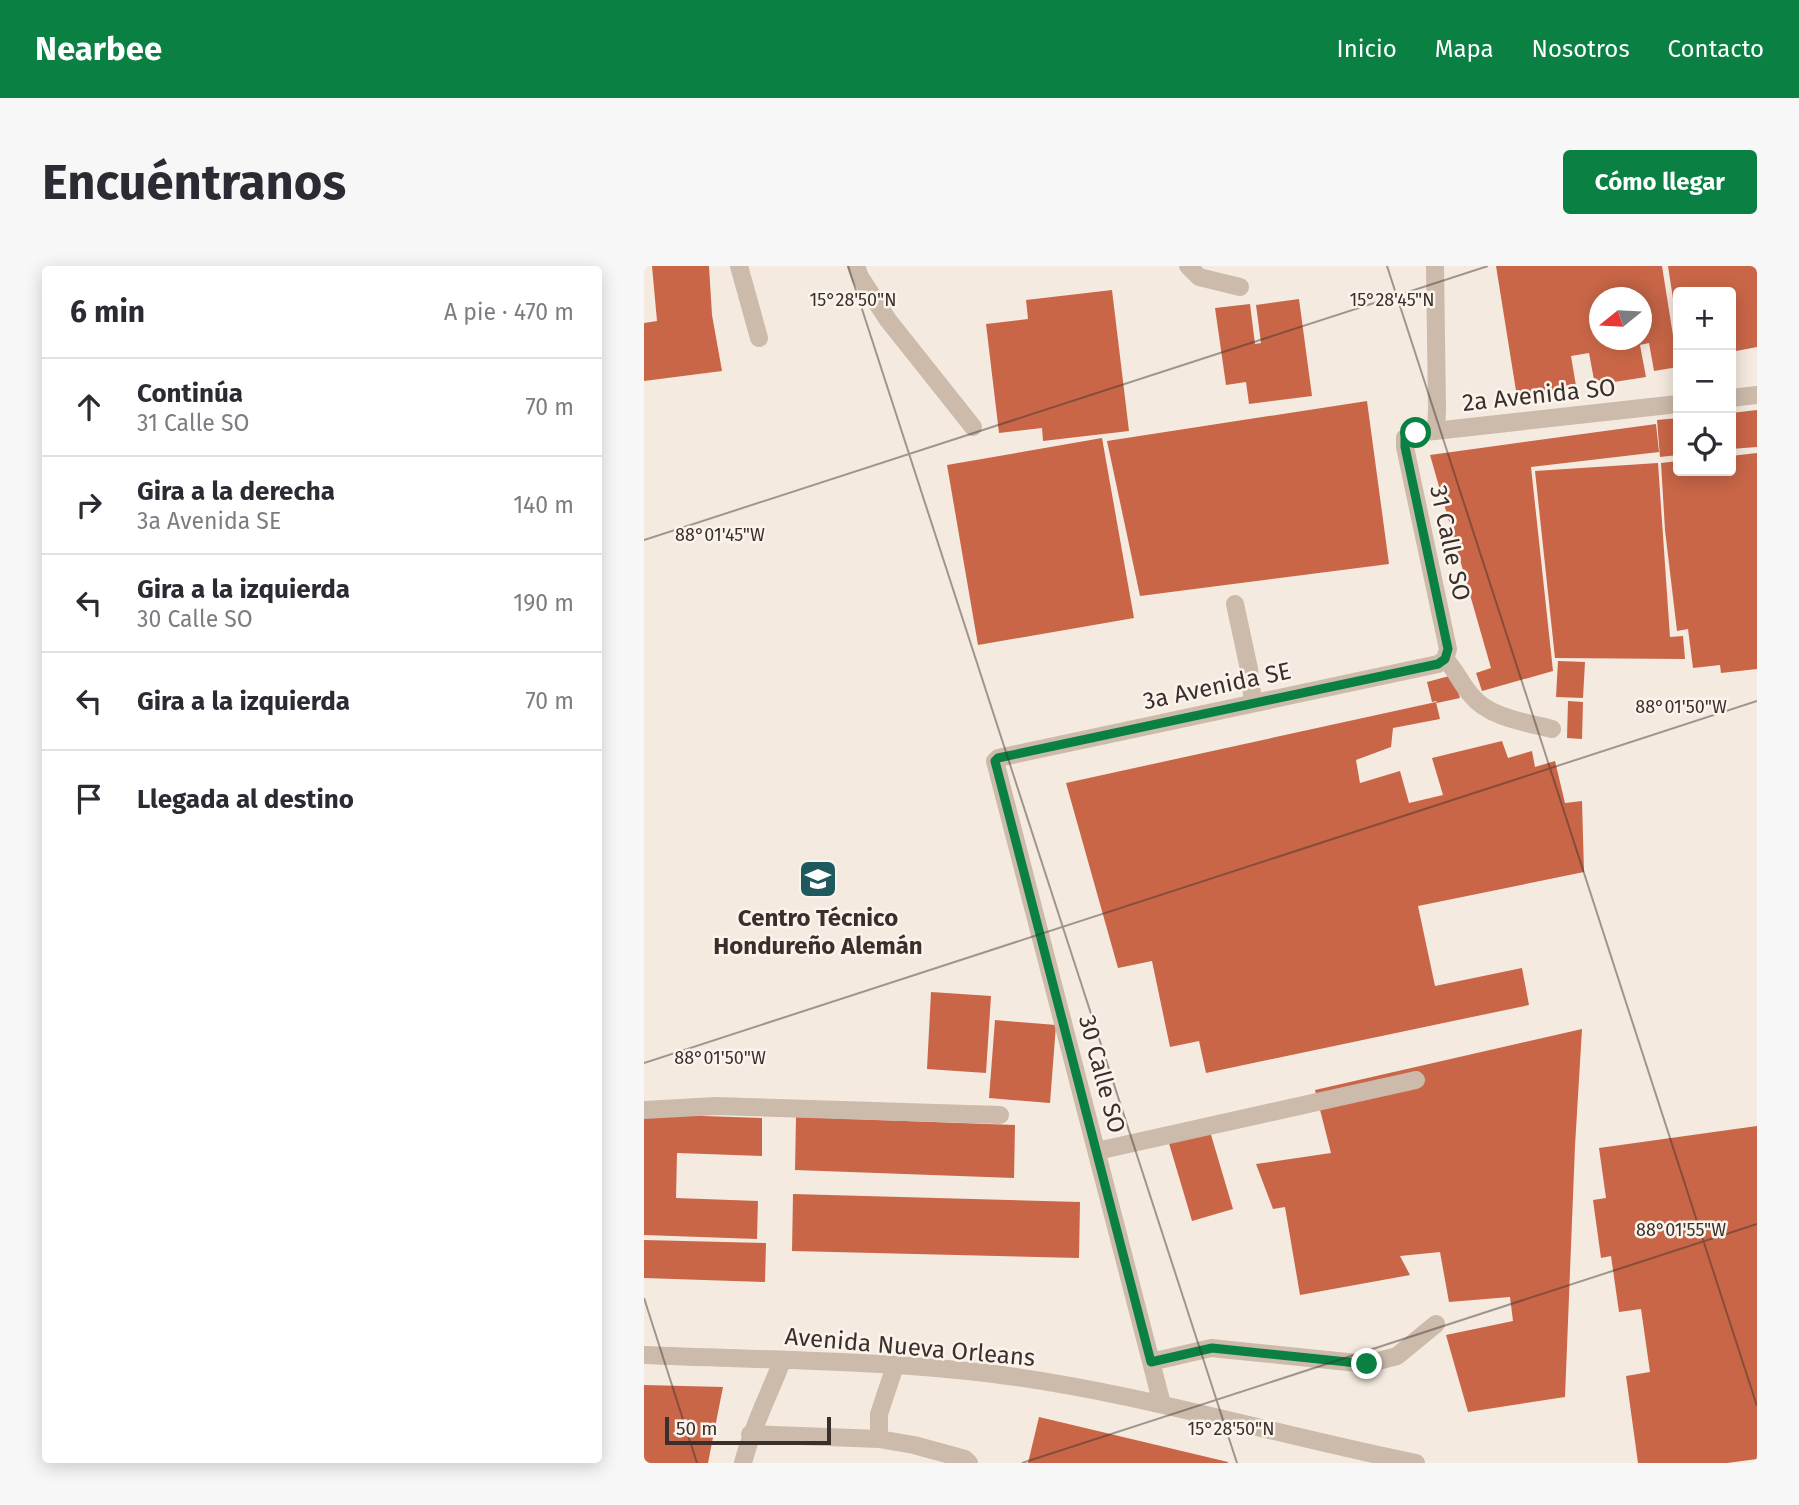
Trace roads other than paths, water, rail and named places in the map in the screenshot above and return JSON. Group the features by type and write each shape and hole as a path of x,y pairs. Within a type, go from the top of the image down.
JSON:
{"street":[{"path":"739,266 759,338"},
{"path":"856,266 860,277 888,320 974,427"},
{"path":"1188,266 1199,277 1240,287"},
{"path":"1435,266 1436,431"},
{"path":"1736,397 1757,395"},
{"name":"2a Avenida SO","path":"1405,438 1410,434 1673,405"},
{"name":"31 Calle SO","path":"1405,438 1448,649 1445,659"},
{"path":"1235,604 1249,669 1253,704"},
{"path":"1445,659 1470,695 1482,706 1499,714 1552,729"},
{"name":"3a Avenida SE","path":"998,758 1438,664 1445,659"},
{"name":"30 Calle SO","path":"998,758 995,763 1162,1404"},
{"path":"1097,1151 1416,1080"},
{"path":"644,1110 716,1106 1000,1115"},
{"path":"1151,1362 1212,1348 1367,1364 1397,1356 1436,1324"},
{"name":"Avenida Nueva Orleans","path":"644,1355 895,1366 996,1374 1162,1404 1345,1456 1416,1463"},
{"path":"743,1463 750,1434 766,1403 782,1361"},
{"path":"879,1439 879,1414 895,1366"},
{"path":"750,1434 879,1439 914,1446 970,1463"}],"place":[{"name":"Centro Técnico Hondureño Alemán","path":"818,879"}]}
